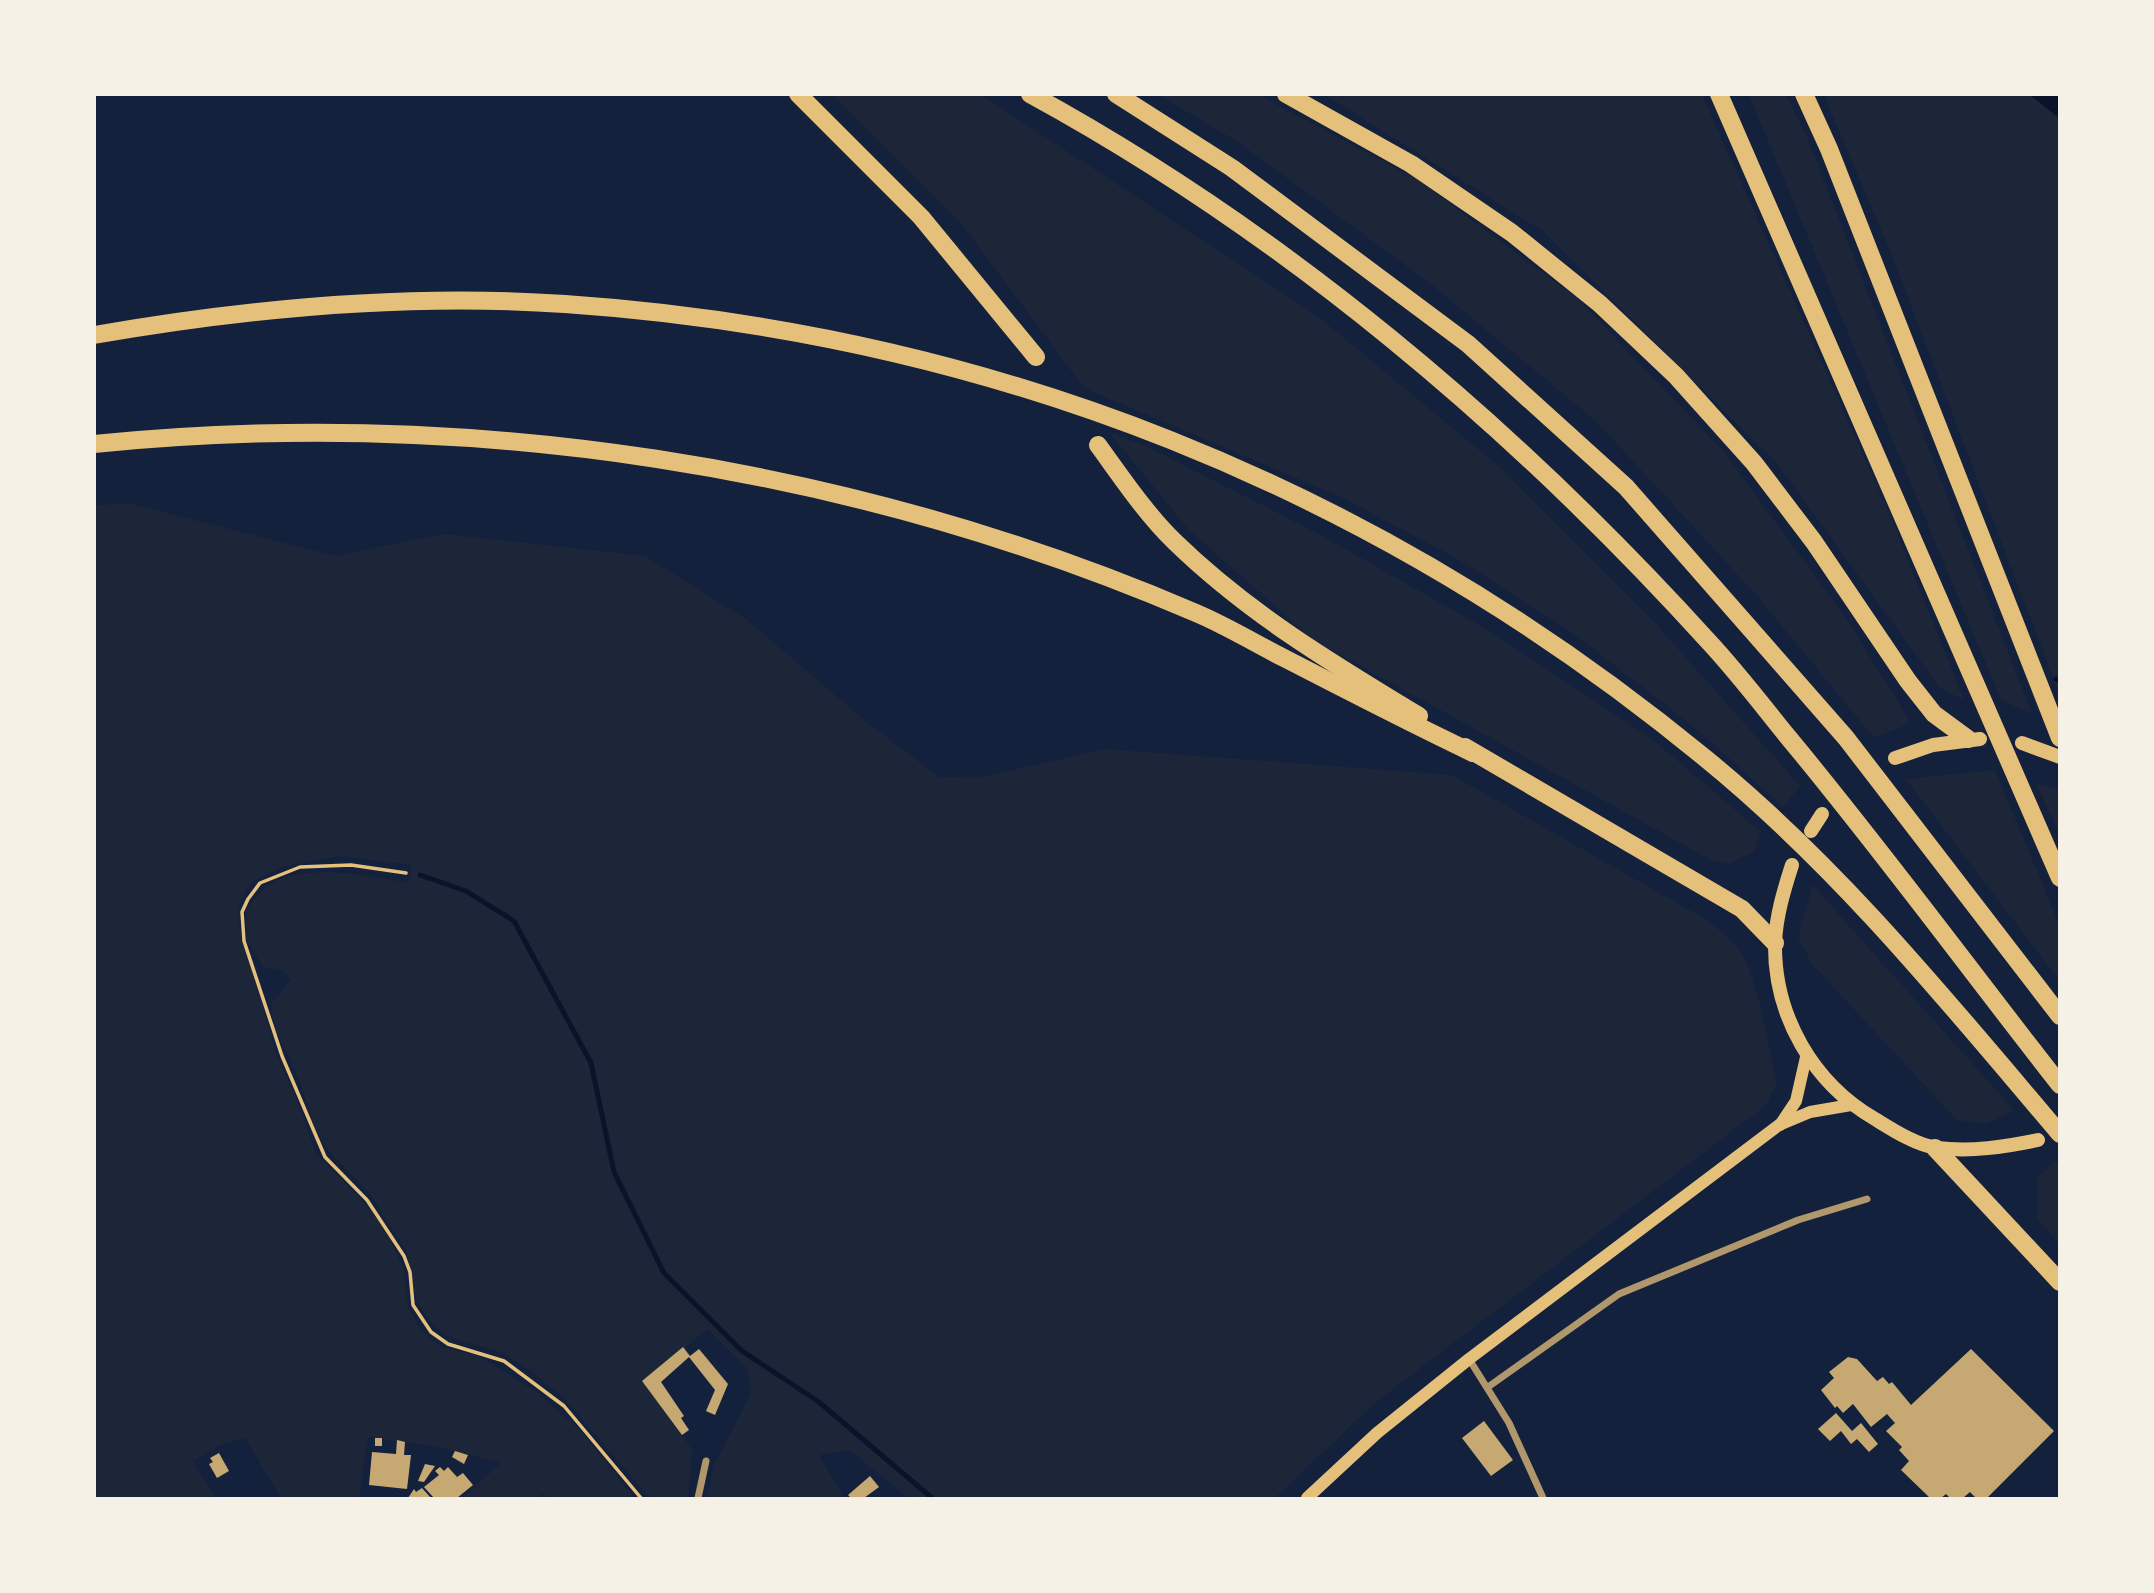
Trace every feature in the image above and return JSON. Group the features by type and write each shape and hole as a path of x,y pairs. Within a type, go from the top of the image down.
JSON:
{"highway":[{"path":"799,94 921,217 1036,357"},
{"path":"1030,94 1114,140 1278,252 1436,376 1612,540 1711,643 1867,835 2058,1084"},
{"path":"1116,94 1232,168 1468,344 1626,487 1846,737 2060,1016"},
{"path":"1286,94 1411,163 1512,233 1601,304 1676,376 1754,463 1814,542 1908,681 1934,714 1974,739"},
{"path":"1719,94 2019,789 2060,877"},
{"path":"1804,94 1829,149 2060,738"},
{"path":"94,335 203,318 325,305 422,301 561,304 697,316 838,339 930,360 1148,429 1234,464 1442,572 1560,648 1634,702 1708,760 1832,876 1886,932 2060,1134"},
{"path":"94,443 269,432 389,433 525,441 766,478 896,510 1030,550 1185,609 1473,753 1742,909 1775,943"},
{"path":"1098,445 1173,540 1232,593 1307,648 1422,717 1473,753"},
{"path":"1935,1148 2060,1282"}],"main road":[{"path":"1895,758 1933,745 1974,739"},
{"path":"2022,743 2060,757"},
{"path":"1811,831 1822,814"},
{"path":"1792,865 1781,901 1775,943 1780,986 1793,1030 1807,1057 1851,1105 1896,1132 1935,1148 1983,1150 2038,1140"},
{"path":"1779,1125 1796,1101 1807,1057"},
{"path":"1307,1499 1377,1433 1469,1359 1779,1125 1810,1112 1851,1105"}],"street":[{"path":"1488,1387 1619,1294 1798,1220 1867,1199"},
{"path":"1469,1359 1509,1423 1543,1499"},
{"path":"698,1499 706,1461"}],"path":[{"path":"406,873 351,865 300,867 260,883 242,912 244,941 257,974 265,1007 324,1157 367,1200 389,1229 410,1272 413,1305 431,1332 448,1344 504,1361 564,1406 641,1499"}],"shaded area":[{"path":"833,95 982,95 1321,319 1501,468 1656,624 1800,786 1783,807 1700,732 1573,633 1458,559 1341,497 1084,388 964,227"},
{"path":"1159,95 1259,95 1418,180 1577,298 1724,452 1846,618 1911,723 1874,738 1759,598 1597,422 1431,284 1238,142"},
{"path":"1325,95 1702,95 1888,510 1964,700 1940,688 1779,466 1543,231"},
{"path":"1749,95 1786,95 1807,137 2032,714 2001,700"},
{"path":"1824,95 2030,95 2059,118 2059,693 1891,253"},
{"path":"2030,95 2059,95 2059,118"},
{"path":"1109,432 1146,446 1319,534 1474,622 1650,737 1761,832 1754,851 1729,864 1711,860 1312,639 1188,529"},
{"path":"131,504 336,556 443,534 645,556 746,619 864,720 939,777 978,778 1105,749 1452,775 1700,916 1728,936 1748,965 1763,1017 1777,1085 1765,1106 1377,1401 1275,1498 908,1498 850,1450 819,1455 844,1498 707,1498 714,1465 751,1394 747,1368 708,1329 642,1381 692,1449 688,1498 650,1498 563,1397 530,1370 502,1353 445,1335 429,1320 416,1300 406,1251 370,1194 326,1148 315,1128 298,1076 275,1029 271,1004 291,979 282,970 263,967 247,941 246,910 259,893 283,878 318,872 357,874 409,883 411,865 339,856 282,867 251,882 238,907 241,940 254,972 277,1057 295,1095 316,1154 361,1199 387,1232 403,1267 408,1307 420,1329 441,1347 479,1356 537,1392 582,1432 634,1498 549,1498 542,1494 537,1498 462,1498 501,1463 434,1446 368,1437 359,1498 281,1498 245,1438 219,1446 193,1461 216,1498 95,1498 94,505"},
{"path":"1995,770 2059,924 2059,980 1906,779"},
{"path":"2036,783 2059,790 2059,833"},
{"path":"1813,884 2014,1110 1986,1124 1957,1120 1812,964 1798,937"},
{"path":"2055,1160 2059,1166 2059,1243 2037,1219 2038,1177"}],"building":[{"path":"683,1347 690,1356 699,1349 728,1384 715,1415 706,1411 715,1390 689,1357 661,1382 684,1416 681,1418 689,1430 682,1435 642,1381"},
{"path":"1971,1349 2054,1431 1987,1498 1976,1498 1970,1492 1963,1498 1950,1498 1946,1494 1941,1498 1930,1498 1901,1470 1909,1461 1899,1450 1902,1447 1886,1431 1895,1423 1887,1414 1871,1427 1853,1404 1843,1413 1837,1406 1835,1408 1821,1390 1834,1378 1829,1372 1848,1357 1857,1359 1877,1381 1883,1377 1889,1384 1892,1382 1911,1405"},
{"path":"1836,1413 1852,1431 1861,1423 1878,1444 1869,1452 1857,1439 1851,1444 1841,1431 1830,1441 1818,1429"},
{"path":"1484,1421 1513,1460 1491,1476 1462,1438"},
{"path":"375,1438 382,1438 382,1446 375,1446"},
{"path":"397,1440 405,1442 404,1455 411,1455 407,1489 369,1485 372,1452 396,1454"},
{"path":"455,1451 468,1455 464,1464 452,1457"},
{"path":"219,1453 229,1471 217,1478 209,1464 213,1462 210,1458"},
{"path":"425,1464 435,1466 424,1482 418,1481"},
{"path":"440,1467 444,1471 448,1467 457,1477 463,1473 473,1485 457,1498 434,1498 424,1487 439,1475 435,1471"},
{"path":"870,1476 879,1487 864,1498 851,1498 848,1495"},
{"path":"422,1488 431,1498 408,1498 414,1489 416,1492"}],"waterway":[{"path":"2056,679 2060,681"},
{"path":"420,875 466,891 514,921 591,1063 614,1172 664,1273 742,1351 819,1402 932,1498"}]}
